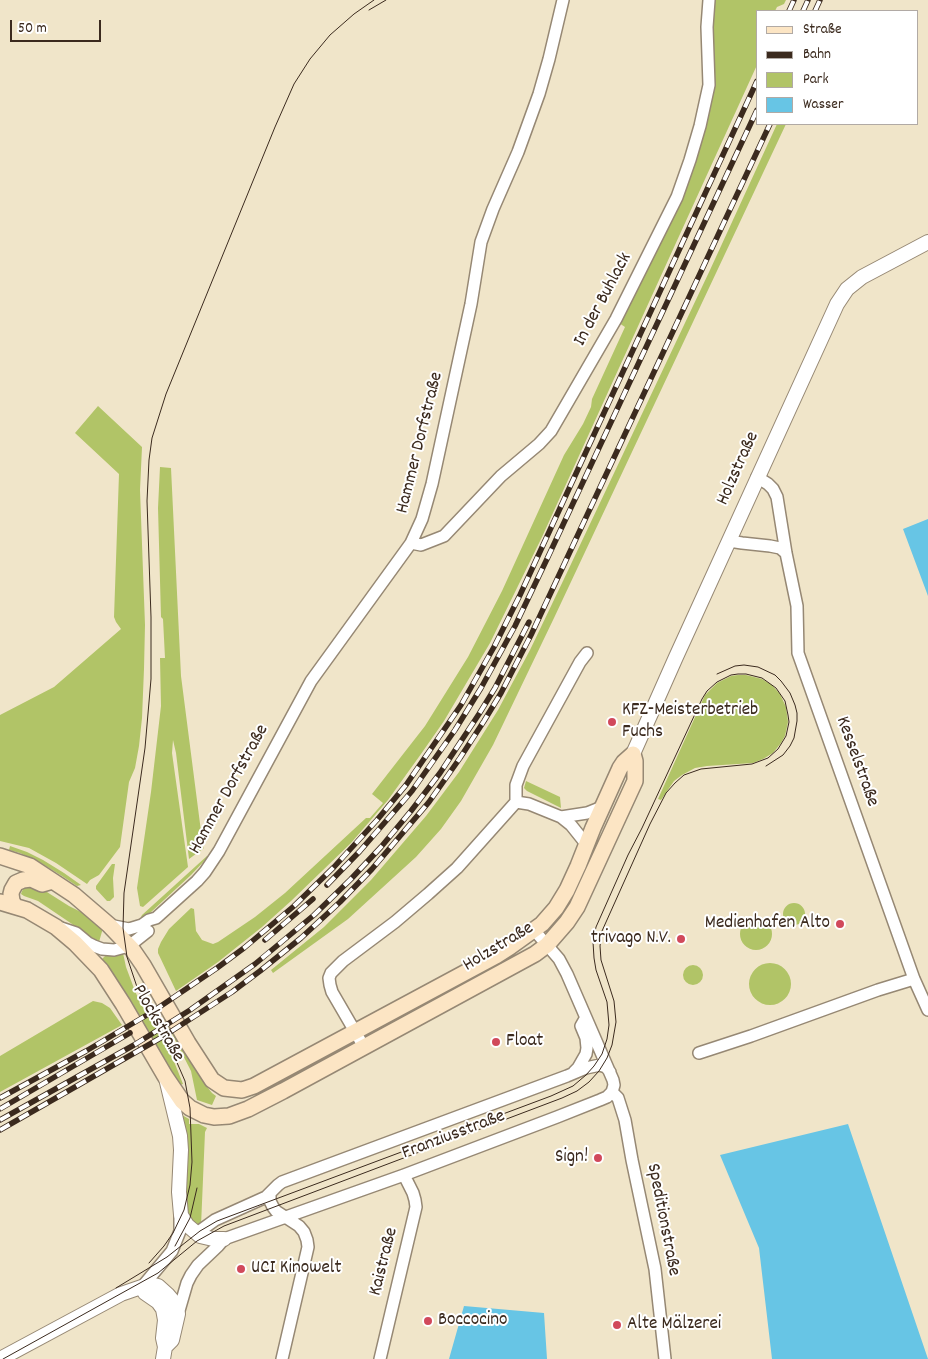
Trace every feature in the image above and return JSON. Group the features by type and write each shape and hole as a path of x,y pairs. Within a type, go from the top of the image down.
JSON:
{"main road":[{"name":"Holzstraße","path":"165,1076 182,1101 196,1112 214,1117 229,1116 248,1109 535,954 547,945 577,907 635,781 633,754 620,768 562,900 534,930 496,956 248,1089 224,1088"},
{"name":"Plockstraße","path":"0,856 5,856 30,866 88,906 109,925 129,946 143,965 208,1076 224,1088"},
{"name":"Plockstraße","path":"7,904 12,901 11,894 16,883 31,879 42,884 53,881"},
{"name":"Plockstraße","path":"7,904 27,910 56,927 75,943 106,978 132,1018 165,1076"}],"street":[{"name":"Hammer Dorfstraße","path":"109,925 134,929 156,918 205,872 219,851 310,681 411,543 422,519 432,484 472,304 481,242 518,152 539,94 563,0"},
{"name":"In der Buhlack","path":"411,543 421,545 444,536 502,476 551,431 616,319 670,213 693,152 709,85 707,27 709,0"},
{"name":"Holzstraße","path":"633,754 841,297 862,276 928,242"},
{"name":"Kesselstraße","path":"757,478 768,484 777,494 786,553 797,606 798,653 914,979 928,1010"},
{"path":"729,541 780,548 786,553"},
{"path":"364,1047 332,992 329,978 334,969 402,916 457,868 516,802 516,785 523,766 580,662 587,654"},
{"path":"516,802 529,804 560,817 571,825 587,845"},
{"path":"560,817 587,813 602,807"},
{"name":"Hammer Dorfstraße","path":"129,946 154,925 156,918"},
{"path":"56,927 76,933 88,943 102,949 114,950 129,946"},
{"name":"Franziusstraße","path":"178,1314 191,1274 198,1264 224,1239 404,1175 600,1100 612,1092 614,1085 610,1072 567,974 559,959 534,930"},
{"name":"Hammer Dorfstraße","path":"143,965 142,945 148,931"},
{"path":"698,1053 914,979"},
{"name":"Franziusstraße","path":"567,1076 578,1068 586,1054 586,1038 581,1026 586,1018"},
{"name":"Franziusstraße","path":"196,1233 215,1220 259,1202 282,1182 586,1068 600,1065 606,1067 610,1072"},
{"name":"Plockstraße","path":"165,1076 180,1136 180,1211"},
{"name":"Speditionstraße","path":"612,1092 618,1098 625,1120 655,1269 665,1359"},
{"name":"Kaistraße","path":"380,1359 416,1207 416,1200 404,1175"},
{"path":"270,1194 270,1201 276,1211 299,1226 304,1232 308,1247 282,1359"},
{"path":"180,1211 185,1222 196,1233 209,1238 224,1239"},
{"path":"142,1287 172,1251 180,1231 180,1211"},
{"path":"0,1359 121,1294 150,1284 155,1284 161,1288 174,1302 178,1314 172,1340 164,1353"},
{"path":"142,1287 145,1293 158,1302 163,1309 165,1320 164,1353"}],"green space":[{"path":"712,0 786,0 784,4 777,7 776,10 756,10 756,67 542,537 490,643 444,721 388,800 351,843 262,927 218,962 176,991 158,953 158,949 169,929 191,908 194,909 196,931 202,940 213,944 218,942 255,917 285,893 366,818 370,818 383,803 372,794 425,726 468,657 502,591 564,455 591,407 592,399 625,327 616,321 632,291 701,126"},
{"path":"777,125 786,125 554,618 493,745 461,801 441,829 416,857 348,919 273,973 271,970 324,927 371,880 426,816 459,772 498,710 530,650"},
{"path":"98,406 142,447 140,490 145,625 144,669 139,746 135,768 129,782 120,847 99,875 87,884 29,848 0,841 0,715 54,687 121,629 114,617 119,474 75,433"},
{"path":"160,467 171,468 181,676 204,848 189,859 173,740 172,753 188,867 143,907 140,906 137,888 161,706 160,658 165,658 163,619 161,617 158,508"},
{"path":"738,675 762,679 772,685 780,694 786,707 788,722 785,736 781,743 773,753 753,763 695,768 674,781 661,800 658,799 705,695 717,683 731,676"},
{"path":"526,781 560,797 561,808 527,791 524,788"},
{"path":"10,846 43,860 81,885 77,886 41,863 9,850"},
{"path":"207,856 191,875 141,919 142,915"},
{"path":"112,864 115,864 113,878 114,897 107,901 96,889 96,886"},
{"path":"32,886 41,888 85,914 103,928 99,942 86,936 38,901 21,894 24,888"},
{"path":"794,903 804,910 805,914 798,924 794,925 784,918 783,914 790,904"},
{"path":"756,918 762,919 767,923 771,928 771,940 767,945 762,949 756,950 750,949 745,945 741,940 740,934 741,928 745,923 750,919"},
{"path":"123,953 126,967 140,1002 171,1054 183,1084 180,1085 176,1079 114,976 101,960 106,955"},
{"path":"770,963 785,969 791,984 785,999 770,1005 755,999 749,984 755,969"},
{"path":"689,965 697,965 703,971 703,979 697,985 689,985 683,979 683,971"},
{"path":"93,1001 102,1003 110,1008 122,1025 0,1092 0,1056"},
{"path":"166,1022 204,1083 216,1096 212,1105 197,1100 191,1071"},
{"path":"182,1115 189,1119 189,1124 199,1124 207,1128 205,1132 201,1226 198,1228 185,1211"}],"water":[{"path":"928,519 928,596 903,529"},
{"path":"848,1124 928,1359 772,1359 759,1248 720,1155"},
{"path":"464,1306 544,1313 547,1359 449,1359"}],"tram line":[{"path":"149,1263 173,1233 184,1210 190,1185 192,1162 190,1108 185,1081 175,1058 137,987 127,957 123,928 124,893 145,748 151,679 147,501 152,438 166,394 294,84 310,59 330,35 374,0"},
{"path":"369,10 386,0"},
{"path":"717,674 735,666 758,667 775,675 790,693 797,713 794,738 783,755 766,766"},
{"path":"3,1359 158,1273 197,1241 224,1226 562,1098 577,1091 589,1082 607,1058 612,1045 616,1022 614,1001 601,960 602,931 650,824 666,793 684,775 701,769 752,764 768,758 778,749 786,736 789,722 785,701 776,688 762,678 746,674 731,675 717,682 707,691 702,699 596,927 593,942 594,958 607,1002 609,1025 602,1054 586,1075 573,1086 551,1096 217,1221 200,1231 167,1257 116,1288"},
{"path":"175,1246 190,1218 197,1188"}],"railway":[{"path":"789,10 794,0"},
{"path":"803,10 808,0"},
{"path":"815,10 820,0"},
{"path":"0,1098 152,1012 244,948 294,906 334,867 406,785 461,705 494,647 520,595 756,83"},
{"path":"327,885 360,851 412,791 455,730 481,688 515,626 547,559 756,112"},
{"path":"0,1130 164,1036 232,992 260,971 301,938 340,902 372,869 429,802 484,721 531,635 770,125"},
{"path":"0,1120 134,1045 190,1010 255,964 314,915 381,847 440,773 495,688 529,622"},
{"path":"265,940 313,899"},
{"path":"0,1109 130,1033"}],"place":[{"name":"KFZ-Meisterbetrieb Fuchs","path":"612,722"},
{"name":"Medienhafen Alto","path":"840,924"},
{"name":"trivago N.V.","path":"681,939"},
{"name":"Float","path":"496,1042"},
{"name":"Sign!","path":"598,1158"},
{"name":"UCI Kinowelt","path":"241,1269"},
{"name":"Boccocino","path":"428,1321"},
{"name":"Alte Mälzerei","path":"617,1325"}]}
